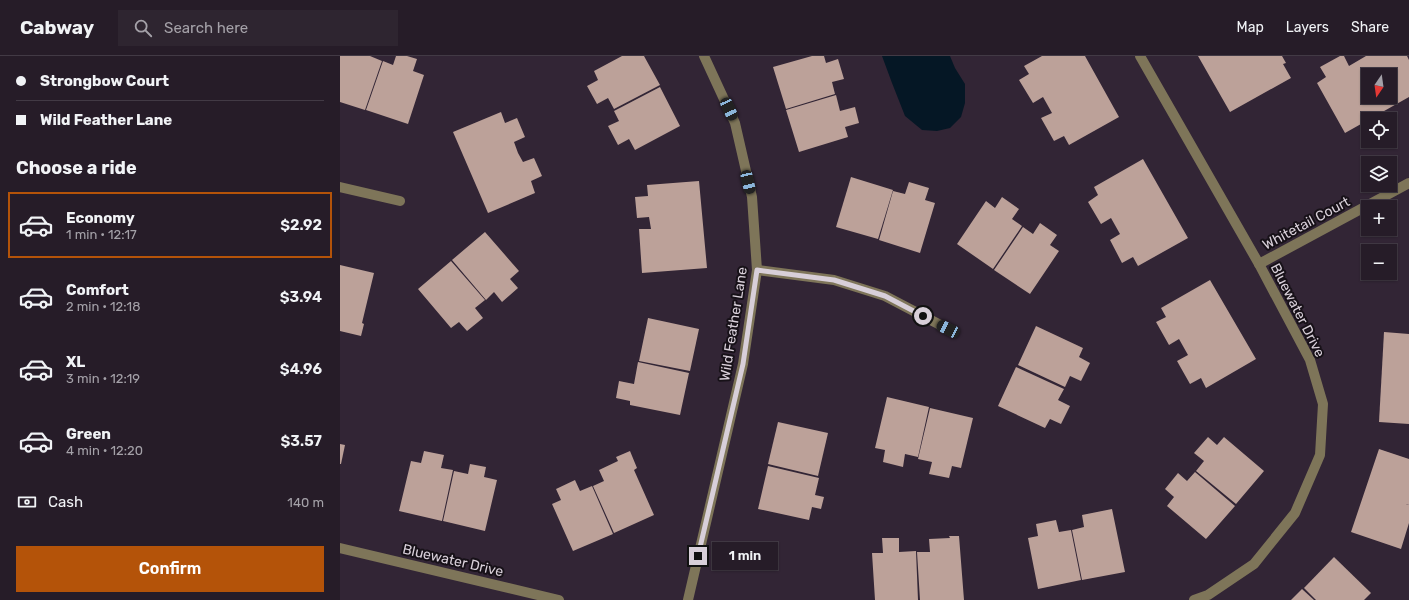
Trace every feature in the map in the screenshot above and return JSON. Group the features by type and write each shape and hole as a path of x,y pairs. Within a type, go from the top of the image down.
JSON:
{"street":[{"name":"Wild Feather Lane","path":"688,600 743,364 757,270 752,197 735,123 704,56"},
{"name":"Bluewater Drive","path":"1140,56 1259,264 1310,360 1323,404 1320,455 1295,513 1254,564 1208,595 1194,600"},
{"name":"Whitetail Court","path":"1259,264 1409,183"},
{"path":"340,187 400,201"},
{"path":"757,270 834,280 885,296 948,329"},
{"name":"Bluewater Drive","path":"340,548 559,600"}],"water":[{"path":"882,56 950,56 955,68 965,84 965,103 961,117 950,128 937,131 922,130 905,116"}],"building":[{"path":"340,56 370,56 382,61 365,110 340,102"},
{"path":"396,56 407,56 417,59 413,71 424,75 408,124 366,110 383,61 393,65"},
{"path":"622,56 644,56 660,85 614,109 608,98 597,104 587,86 598,80 594,71"},
{"path":"812,56 824,56 826,63 838,59 844,79 832,82 835,94 786,109 773,67"},
{"path":"1042,56 1085,56 1119,117 1069,145 1064,136 1054,141 1041,118 1052,113 1043,97 1033,103 1019,80 1029,74 1024,66"},
{"path":"1198,56 1282,56 1286,63 1283,64 1291,78 1230,112"},
{"path":"1340,56 1344,56 1349,66 1366,56 1407,56 1409,60 1409,97 1397,104 1397,68 1361,68 1361,104 1397,104 1382,112 1361,112 1361,124 1345,133 1317,83 1326,77 1320,67"},
{"path":"660,87 680,126 635,150 629,139 618,145 608,126 619,121 614,111"},
{"path":"836,95 840,111 855,107 859,123 845,127 848,137 799,152 786,110"},
{"path":"501,112 505,123 517,118 525,137 514,142 518,153 523,162 534,158 542,176 531,181 535,193 488,213 453,132"},
{"path":"1143,159 1188,238 1138,266 1133,257 1122,263 1110,240 1120,234 1111,218 1101,224 1088,202 1098,195 1094,187"},
{"path":"851,177 893,190 878,239 836,227"},
{"path":"699,181 707,268 642,273 639,229 651,229 649,217 637,218 635,197 648,196 647,185"},
{"path":"909,182 929,188 925,200 935,203 920,253 879,240 893,191 905,194"},
{"path":"1002,197 1019,209 1012,219 1022,226 993,269 957,244 986,201 995,208"},
{"path":"1040,223 1057,235 1050,245 1059,251 1030,294 994,270 1023,227 1033,234"},
{"path":"485,232 519,271 510,279 518,288 502,302 494,292 486,300 452,260"},
{"path":"451,261 485,300 475,308 483,318 467,331 459,322 451,328 418,289"},
{"path":"340,265 374,273 362,323 364,324 361,336 340,331"},
{"path":"1210,280 1256,359 1206,388 1201,378 1190,384 1177,361 1188,355 1179,339 1169,345 1156,322 1166,317 1161,308"},
{"path":"648,318 699,329 690,371 639,361"},
{"path":"1036,326 1083,348 1079,357 1090,363 1081,381 1070,376 1065,387 1018,365"},
{"path":"1384,332 1409,334 1409,424 1379,422"},
{"path":"638,362 689,373 680,415 630,405 630,401 616,398 619,381 634,384"},
{"path":"1016,367 1064,389 1058,400 1070,406 1061,424 1050,419 1045,428 998,406"},
{"path":"887,397 929,407 918,457 905,454 903,467 883,462 885,450 875,448"},
{"path":"930,408 973,418 961,468 952,466 949,478 929,474 932,462 918,459"},
{"path":"778,422 828,433 818,476 768,464"},
{"path":"1208,437 1217,445 1224,437 1264,471 1236,504 1196,471 1204,461 1194,453"},
{"path":"340,444 345,445 341,464 340,464"},
{"path":"1379,449 1409,459 1409,523 1401,549 1351,532"},
{"path":"424,451 444,455 441,468 453,470 442,521 399,511 411,461 421,463"},
{"path":"630,451 637,468 634,470 654,515 614,533 593,486 604,481 599,470 618,461 616,457"},
{"path":"470,464 486,467 484,477 497,480 485,531 443,521 454,471 468,474"},
{"path":"768,466 819,478 815,495 824,497 821,509 812,507 809,520 758,509"},
{"path":"1195,472 1235,506 1206,539 1167,506 1174,497 1165,489 1178,473 1187,481"},
{"path":"575,480 580,491 592,486 613,534 573,551 552,504 561,500 556,489"},
{"path":"1112,509 1125,572 1082,580 1072,530 1084,527 1082,515"},
{"path":"1056,520 1059,532 1071,530 1081,580 1038,589 1028,538 1038,536 1036,524"},
{"path":"949,536 959,536 964,600 920,600 917,552 930,552 929,539 950,538"},
{"path":"882,538 899,538 899,552 916,551 918,600 875,600 872,553 883,553"},
{"path":"1334,557 1371,593 1364,600 1316,600 1304,588"},
{"path":"1302,589 1314,600 1291,600"}],"route":[{"path":"698,556 743,364 757,270 834,280 885,296 923,316"}]}
